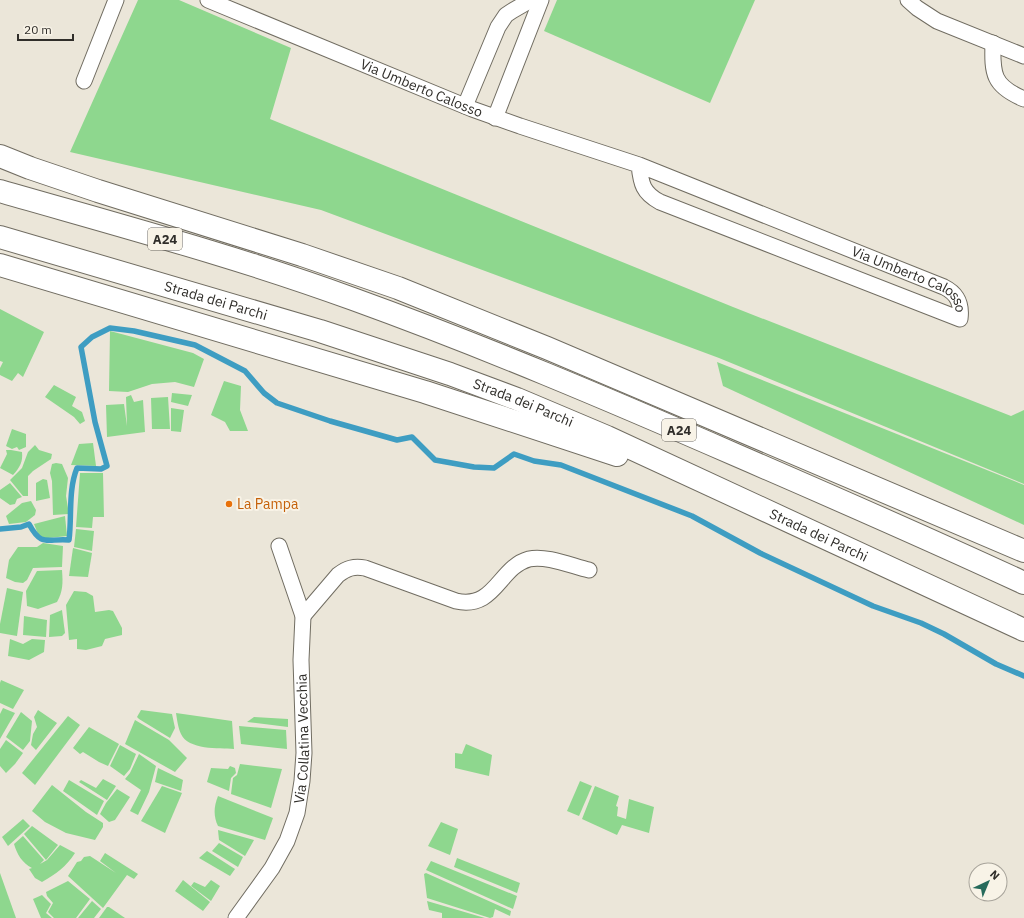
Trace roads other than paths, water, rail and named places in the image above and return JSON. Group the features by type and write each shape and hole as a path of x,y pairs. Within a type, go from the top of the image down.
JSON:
{"highway":[{"path":"0,156 98,191 308,257 398,288 547,348 1024,551"},
{"name":"A24","path":"0,191 272,271 329,290 418,323 574,386 1024,582"},
{"name":"Strada dei Parchi","path":"0,237 320,331 450,374 534,406 608,437 1024,630"},
{"path":"0,266 463,403 724,491"}],"street":[{"path":"84,81 116,0"},
{"name":"Via Umberto Calosso","path":"208,0 495,118 639,165 948,289 953,292 959,300 961,307 960,318 655,199 650,196 642,185 639,165"},
{"path":"465,106 498,27 506,15 512,10 531,0"},
{"path":"495,118 541,0"},
{"path":"908,0 917,8 937,21 1024,56"},
{"path":"993,43 992,64 995,75 1001,84 1010,92 1024,99"},
{"path":"772,245 781,222"},
{"name":"Via Collatina Vecchia","path":"236,918 280,855 291,832 299,803 302,781 304,753 301,675 303,616 279,546"},
{"path":"303,616 338,575 349,568 354,567 365,568 456,601 469,603 476,602 489,594 516,566 529,560 542,558 589,570"}],"waterway":[{"path":"0,529 21,527 29,524 42,539 69,540 71,494 77,468 101,469 107,466 95,422 81,347 92,337 110,328 134,331 195,345 245,371 264,393 277,403 330,421 397,440 412,437 435,460 474,467 494,468 514,454 534,461 561,465 692,516 760,553 873,606 921,623 944,634 996,664 1024,676"}],"place":[{"name":"La Pampa","path":"229,504"}]}
